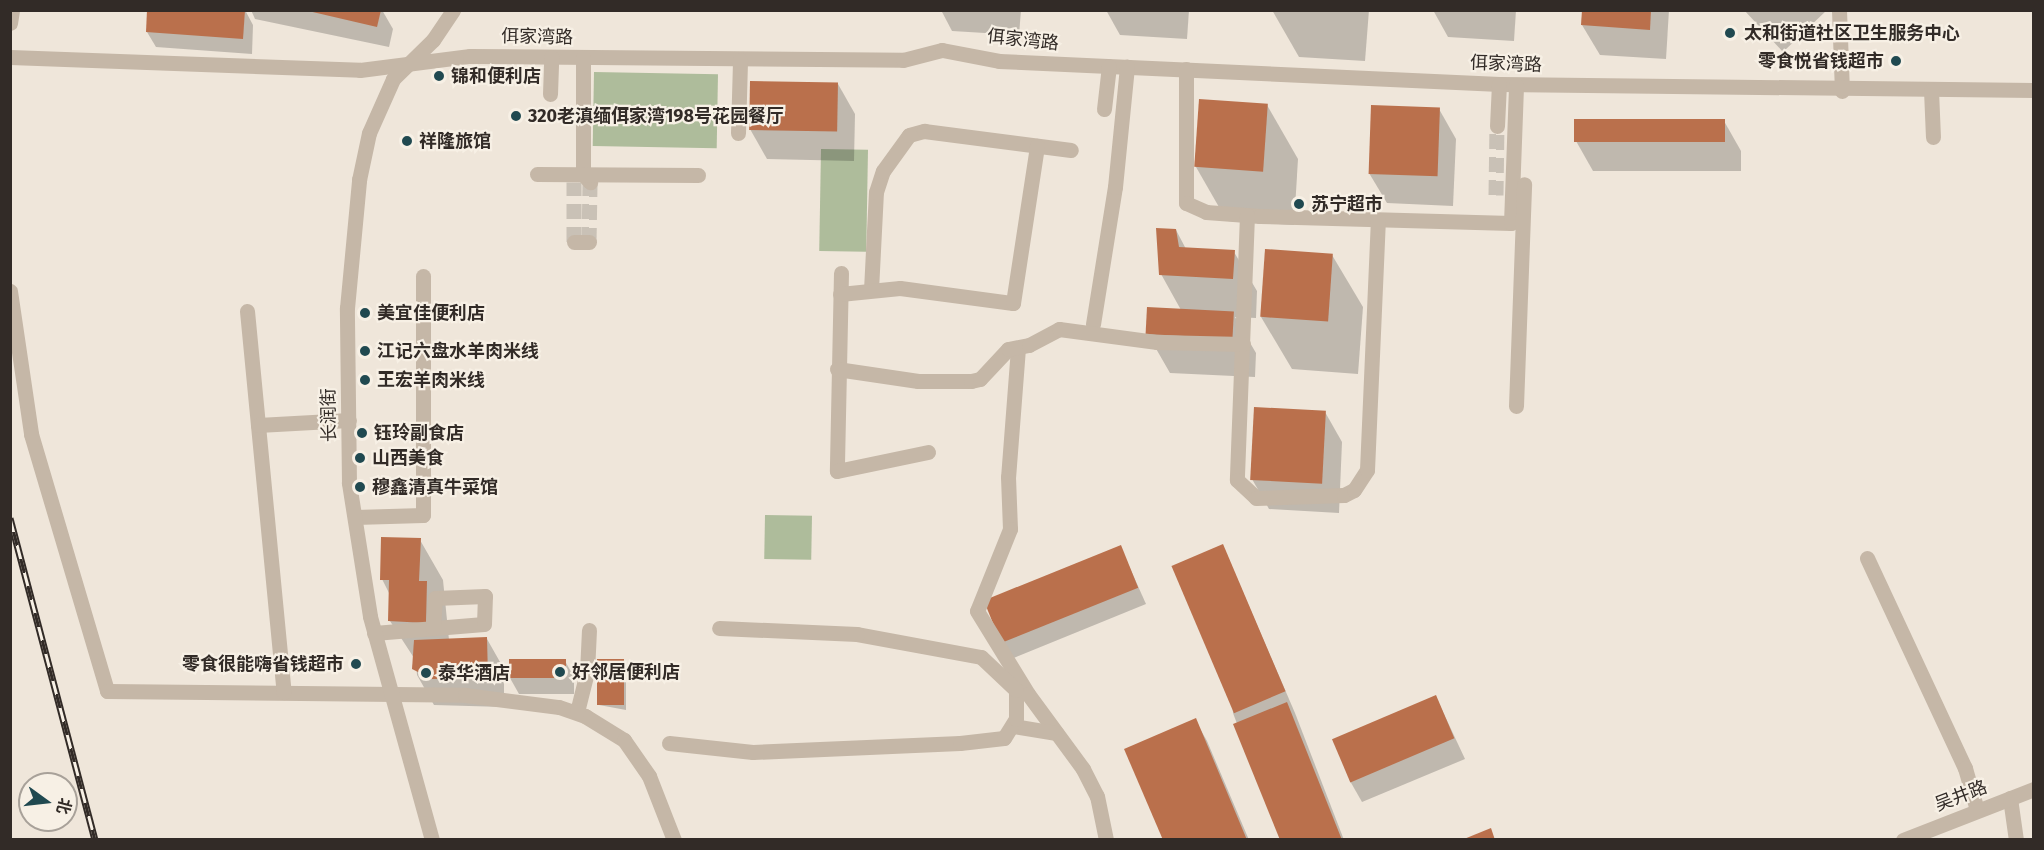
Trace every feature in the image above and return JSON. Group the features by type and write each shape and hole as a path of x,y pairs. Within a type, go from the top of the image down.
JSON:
{"street":[{"path":"10,23 12,10"},
{"name":"长润街","path":"432,840 374,633 355,518 348,420 347,308 359,180 383,99 409,60 433,40 453,10"},
{"path":"1839,10 1842,91"},
{"name":"佴家湾路","path":"10,57 360,70 409,60 551,57 903,60 942,51 999,61 1522,85 1842,91 2034,90"},
{"path":"550,94 551,57"},
{"path":"582,179 583,57"},
{"path":"738,133 740,60"},
{"path":"1104,109 1109,66"},
{"path":"1093,324 1115,187 1127,67"},
{"path":"1186,69 1182,194 1195,209 1327,225 1378,220 1511,223 1522,85"},
{"path":"1497,126 1499,84"},
{"path":"1516,406 1522,85"},
{"path":"1931,90 1933,137"},
{"path":"871,290 876,192 883,171 909,135 924,131 1071,150"},
{"path":"840,294 900,288 1013,303 1037,146"},
{"path":"537,174 582,179 698,176"},
{"path":"1247,215 1240,488 1256,498 1344,495 1354,490 1370,453 1378,220"},
{"path":"841,273 837,369 837,471 928,452"},
{"path":"355,518 423,514 423,276"},
{"path":"10,291 31,434 107,691 505,697 577,712 607,727 639,758 674,840"},
{"path":"247,311 284,692"},
{"path":"837,369 918,381 971,381 980,379 1008,349 1018,348 1071,328 1157,342 1243,344"},
{"path":"1018,348 1008,477 1010,529 977,610 1097,796 1106,840"},
{"path":"258,424 348,420"},
{"path":"1867,558 1950,746 1965,768 1977,810"},
{"path":"374,633 433,628"},
{"path":"669,743 710,744 735,752 868,748 992,740 1004,738 1013,726 1020,701 1016,690 981,657 857,634 719,628"},
{"path":"577,712 587,672 589,630"},
{"path":"1013,726 1056,733"},
{"name":"吴井路","path":"1903,840 2034,789"},
{"path":"2010,798 2016,840"}],"green space":[{"path":"594,72 718,74 717,148 593,146"},
{"path":"821,149 868,150 866,252 819,251"},
{"path":"765,515 812,516 811,560 764,559"}],"building":[{"path":"147,10 245,10 243,39 146,32"},
{"path":"304,10 381,10 377,27"},
{"path":"1582,10 1651,10 1650,30 1581,25"},
{"path":"750,81 838,83 837,132 749,130"},
{"path":"1199,99 1268,104 1263,172 1194,167"},
{"path":"1371,105 1440,107 1438,176 1369,174"},
{"path":"1574,119 1725,119 1725,142 1574,142"},
{"path":"1156,228 1176,229 1179,247 1235,250 1233,279 1159,275"},
{"path":"1265,249 1333,254 1328,322 1260,317"},
{"path":"1147,307 1234,312 1232,339 1146,334"},
{"path":"1254,407 1326,411 1322,484 1250,480"},
{"path":"381,537 421,538 419,581 427,581 426,623 388,621 389,580 380,580"},
{"path":"1223,544 1286,691 1234,713 1171,566"},
{"path":"1121,545 1138,588 1001,643 984,600"},
{"path":"487,637 488,678 432,679 412,669 414,640"},
{"path":"509,659 566,659 566,678 509,678"},
{"path":"597,659 624,659 624,705 597,705"},
{"path":"1436,695 1454,738 1350,782 1332,739"},
{"path":"1287,702 1342,840 1280,840 1233,724"},
{"path":"1196,718 1247,840 1163,840 1124,749"},
{"path":"1491,828 1495,840 1464,840 1464,839"}],"tunnel":[{"path":"1496,195 1497,126"},
{"path":"574,182 574,242"},
{"path":"589,242 590,182"}],"railway":[{"path":"10,518 95,840"}],"place":[{"name":"太和街道社区卫生服务中心","path":"1730,33"},
{"name":"零食悦省钱超市","path":"1896,61"},
{"name":"锦和便利店","path":"439,76"},
{"name":"320老滇缅佴家湾198号花园餐厅","path":"516,116"},
{"name":"祥隆旅馆","path":"407,141"},
{"name":"苏宁超市","path":"1299,204"},
{"name":"美宜佳便利店","path":"365,313"},
{"name":"江记六盘水羊肉米线","path":"365,351"},
{"name":"王宏羊肉米线","path":"365,380"},
{"name":"钰玲副食店","path":"362,433"},
{"name":"山西美食","path":"360,458"},
{"name":"穆鑫清真牛菜馆","path":"360,487"},
{"name":"零食很能嗨省钱超市","path":"356,664"},
{"name":"好邻居便利店","path":"560,672"},
{"name":"泰华酒店","path":"426,673"}]}
